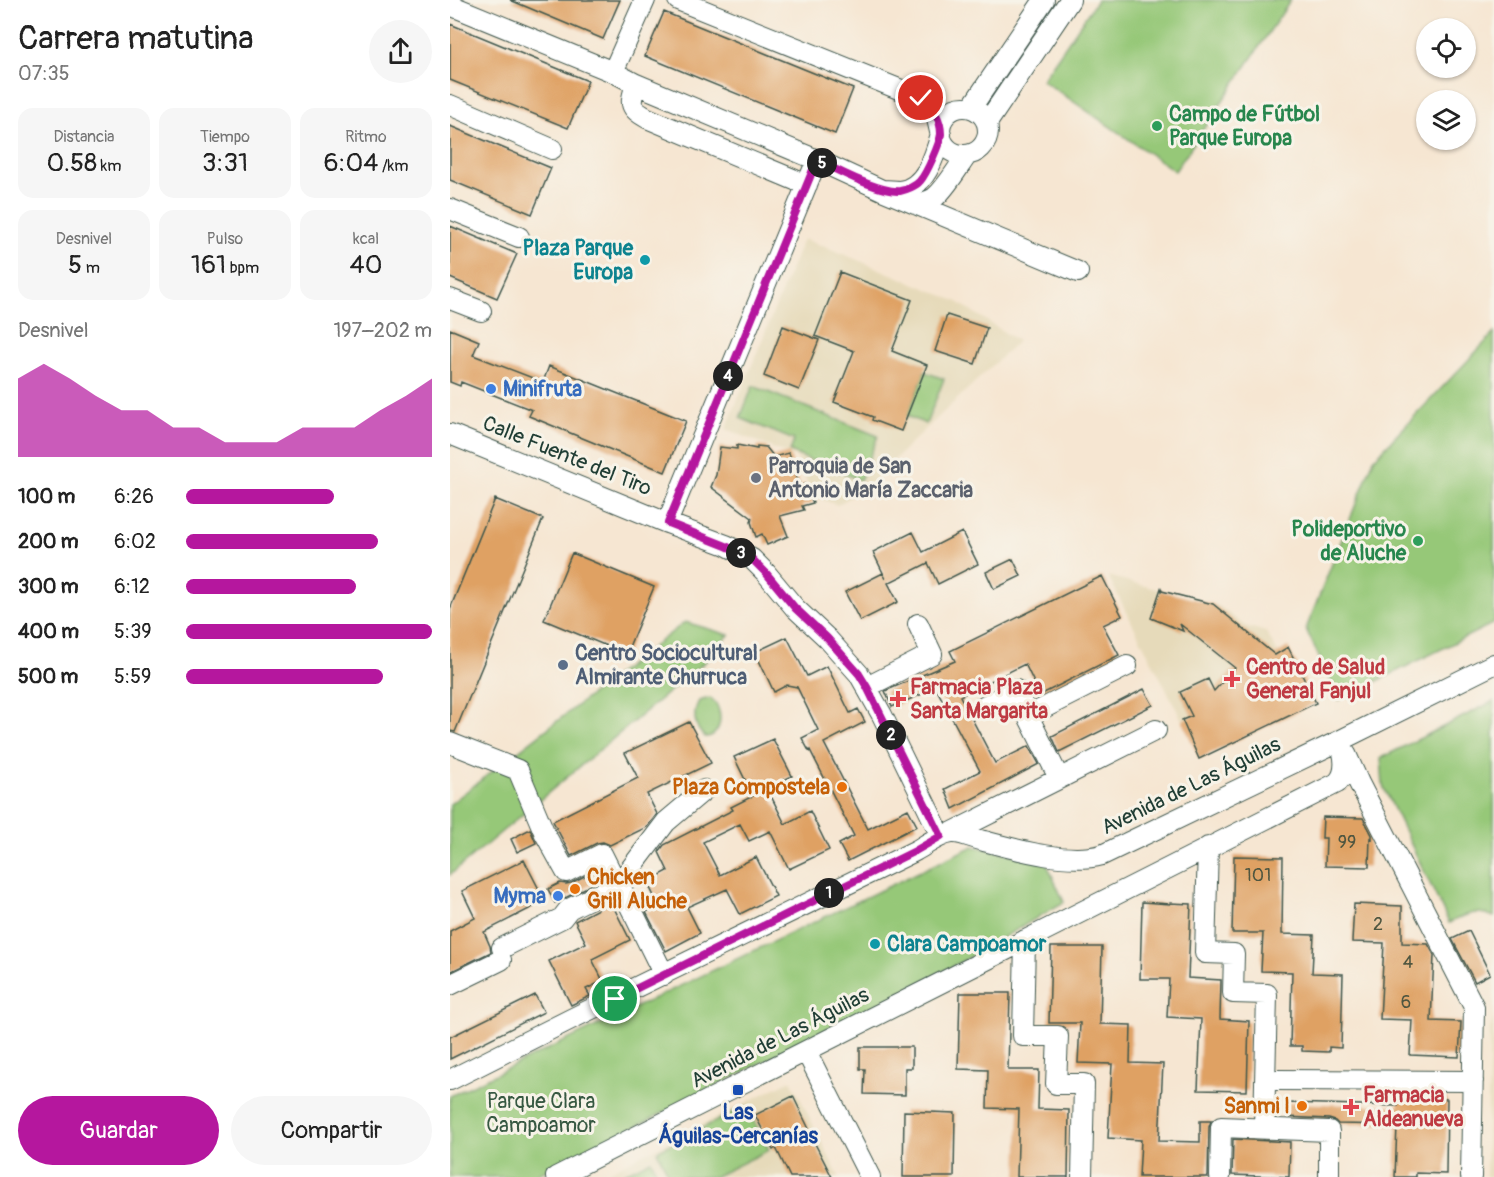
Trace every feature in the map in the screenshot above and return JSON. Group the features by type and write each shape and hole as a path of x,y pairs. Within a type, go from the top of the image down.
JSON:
{"street":[{"path":"613,72 645,0"},
{"path":"678,0 921,98 933,108 940,133 947,147 953,152 967,155"},
{"path":"971,108 1044,0"},
{"path":"915,204 933,199 967,155 980,149 985,143 987,123 1070,0"},
{"path":"450,5 613,72 882,190 1078,272"},
{"path":"636,84 631,100 635,111 807,185"},
{"path":"450,105 552,149"},
{"path":"882,190 899,191 920,182 936,152 941,125 949,112 963,107 971,108 978,111 987,123"},
{"path":"668,523 817,160"},
{"path":"450,209 519,237"},
{"path":"450,300 481,311"},
{"name":"Calle Fuente del Tiro","path":"450,434 726,546 752,559 795,608 827,638 859,674 947,834"},
{"path":"867,687 932,654 918,624"},
{"name":"Avenida de Las Águilas","path":"947,834 1053,856 1086,858 1102,855 1341,745 1494,664"},
{"path":"1028,716 1127,666"},
{"path":"984,706 1016,690 1059,778"},
{"path":"450,1080 1156,730"},
{"path":"450,742 518,770 545,834 566,872 602,854 664,975"},
{"path":"1341,745 1474,1007 1471,1177"},
{"name":"Avenida de Las Águilas","path":"559,1176 1337,783 1343,775 1345,761 1341,745"},
{"path":"450,985 562,918 569,909 615,879 666,822 704,790"},
{"path":"1208,848 1205,953 1234,954 1233,993 1267,994 1264,1129"},
{"path":"1025,940 1023,1036 1058,1036 1056,1084 1084,1084 1082,1177"},
{"path":"806,1052 870,1177"},
{"path":"1277,1080 1473,1081"},
{"path":"1220,1177 1221,1127 1329,1131 1329,1177"}],"shaded area":[{"path":"803,239 956,301 1018,341 869,486 837,505 813,496 797,458 726,429"},
{"name":"Centro de Salud General Fanjul","path":"1108,576 1219,606 1245,626 1266,632 1278,653 1288,647 1316,703 1270,725 1265,714 1253,719 1259,731 1244,738 1242,734 1230,740 1232,744 1199,759 1182,720"},
{"path":"1494,1018 1494,1177 1486,1177 1490,1029"},
{"path":"791,1080 839,1177 598,1177"}],"green space":[{"name":"Campo de Fútbol Parque Europa","path":"1097,0 1291,0 1175,171 1042,80"},
{"name":"Polideportivo de Aluche","path":"1494,333 1494,623 1339,700 1306,629 1374,459"},
{"path":"925,372 944,379 926,424 907,416"},
{"path":"753,386 878,436 860,480 790,452 794,440 740,418"},
{"path":"685,622 729,635 706,661 450,875 450,804"},
{"path":"710,698 718,707 720,720 716,732 705,737 696,725 695,710 699,701"},
{"path":"1494,701 1494,917 1476,913 1449,923 1383,786 1381,758"},
{"name":"Parque Clara Campoamor","path":"973,846 1046,862 1064,902 965,960 564,1163 531,1177 450,1177 450,1096"},
{"path":"746,1106 769,1150 714,1177 670,1177 657,1151"},
{"path":"651,1160 659,1177 617,1177"}],"building":[{"path":"510,0 620,0 603,39"},
{"path":"664,12 853,89 835,134 645,56"},
{"path":"450,24 588,81 568,128 450,80"},
{"path":"450,126 551,168 532,214 450,180"},
{"path":"450,226 517,254 497,298 450,278"},
{"path":"840,272 912,300 892,351 927,365 901,431 834,402 854,351 815,336"},
{"path":"947,315 987,328 975,364 935,351"},
{"path":"783,326 819,340 799,390 764,376"},
{"path":"450,329 479,341 473,355 543,382 549,366 686,421 665,472 529,416 532,410 461,382 460,386 450,382"},
{"name":"Parroquia de San Antonio María Zaccaria","path":"737,445 757,449 757,446 766,447 774,457 789,453 800,486 805,484 813,503 802,506 804,510 780,516 788,536 767,545 762,534 756,537 751,522 752,518 711,487 716,475 720,447 737,449"},
{"path":"495,499 543,519 455,732 450,731 450,609"},
{"path":"913,532 923,552 962,532 978,564 938,584 928,563 888,583 898,602 860,621 845,592 883,573 886,579 873,552"},
{"path":"572,553 654,587 626,654 544,620"},
{"path":"1013,559 1021,576 994,589 986,572"},
{"path":"1102,576 1122,616 1103,625 1119,655 1040,695 1025,664 960,696 995,763 1029,746 1039,764 953,809 945,789 980,771 936,688 892,707 885,691 955,661 950,651"},
{"name":"Centro de Salud General Fanjul","path":"1161,588 1162,591 1213,604 1275,655 1288,647 1316,703 1199,759 1182,720 1192,716 1180,692 1208,679 1214,691 1235,668 1180,624 1183,631 1151,618"},
{"path":"787,637 807,676 827,666 850,713 858,709 865,722 824,743 868,829 908,809 917,826 848,861 839,844 854,836 802,738 818,730 797,687 787,685 774,692 755,652"},
{"path":"1144,689 1153,705 1059,752 1052,736"},
{"path":"689,722 711,763 647,794 657,814 647,827 610,845 603,842 597,843 571,856 553,821 638,778 625,753"},
{"path":"773,739 792,776 767,788 785,824 810,811 829,850 789,869 770,831 749,841 740,824 703,842 720,875 756,857 776,896 740,914 727,889 687,907 700,933 666,951 646,912 659,906 647,882 668,871 659,852 664,845 733,810 731,807 753,796 734,757"},
{"path":"1323,817 1363,818 1372,835 1369,867 1325,866 1326,838 1322,838"},
{"path":"530,829 536,843 517,852 511,839"},
{"path":"1234,856 1283,857 1282,934 1314,935 1312,973 1343,974 1341,1048 1329,1047 1329,1052 1302,1051 1302,1046 1290,1046 1292,972 1261,971 1263,933 1232,933"},
{"path":"524,860 545,901 484,932 491,952 450,972 450,931 475,918 462,891"},
{"path":"596,870 601,880 555,903 548,889 560,883 571,883"},
{"path":"611,902 630,940 592,959 603,981 586,989 590,996 571,1005 549,961 586,943 575,921"},
{"path":"1142,902 1191,904 1188,978 1221,980 1220,1019 1249,1021 1247,1091 1198,1090 1201,1019 1167,1017 1169,979 1140,979"},
{"path":"1354,904 1402,906 1402,943 1428,944 1434,955 1431,1021 1461,1022 1459,1057 1410,1055 1412,1020 1380,1019 1384,943 1352,942"},
{"path":"1469,931 1490,974 1475,982 1452,939"},
{"path":"1051,947 1102,947 1100,1024 1131,1025 1130,1063 1163,1064 1159,1141 1200,1142 1200,1121 1211,1121 1208,1177 1139,1177 1141,1140 1108,1138 1112,1064 1078,1063 1080,1023 1049,1023"},
{"path":"960,993 1010,993 1008,1070 1039,1070 1038,1109 1069,1110 1068,1177 1017,1177 1019,1109 987,1108 988,1070 958,1069"},
{"path":"535,995 544,1012 450,1059 450,1037"},
{"path":"860,1047 912,1047 912,1068 905,1068 905,1095 864,1094 865,1069 860,1069"},
{"path":"793,1096 832,1177 790,1177 776,1148 773,1150 755,1115"},
{"path":"1398,1097 1447,1099 1446,1174 1416,1173 1416,1177 1395,1177 1397,1125 1338,1124 1329,1119 1287,1117 1287,1103 1398,1106"},
{"path":"904,1111 955,1113 954,1177 903,1177"},
{"path":"1233,1139 1290,1142 1289,1177 1232,1175"}],"place":[{"name":"Campo de Fútbol Parque Europa","path":"1157,126"},
{"name":"Plaza Parque Europa","path":"645,260"},
{"name":"Minifruta","path":"491,389"},
{"name":"Parroquia de San Antonio María Zaccaria","path":"756,478"},
{"name":"Polideportivo de Aluche","path":"1418,541"},
{"name":"Centro Sociocultural Almirante Churruca","path":"563,665"},
{"name":"Centro de Salud General Fanjul","path":"1232,679"},
{"name":"Farmacia Plaza Santa Margarita","path":"898,699"},
{"name":"Plaza Compostela","path":"842,787"},
{"name":"Chicken Grill Aluche","path":"575,889"},
{"name":"Myma","path":"558,896"},
{"name":"Clara Campoamor","path":"875,944"},
{"name":"Las Águilas-Cercanías","path":"738,1090"},
{"name":"Sanmi I","path":"1302,1106"},
{"name":"Farmacia Aldeanueva","path":"1351,1107"}],"route":[{"path":"615,999 941,836 882,715 859,674 817,627 795,608 752,559 668,523 817,160 882,190 899,191 920,182 936,152 941,134 933,108 921,98"}]}
